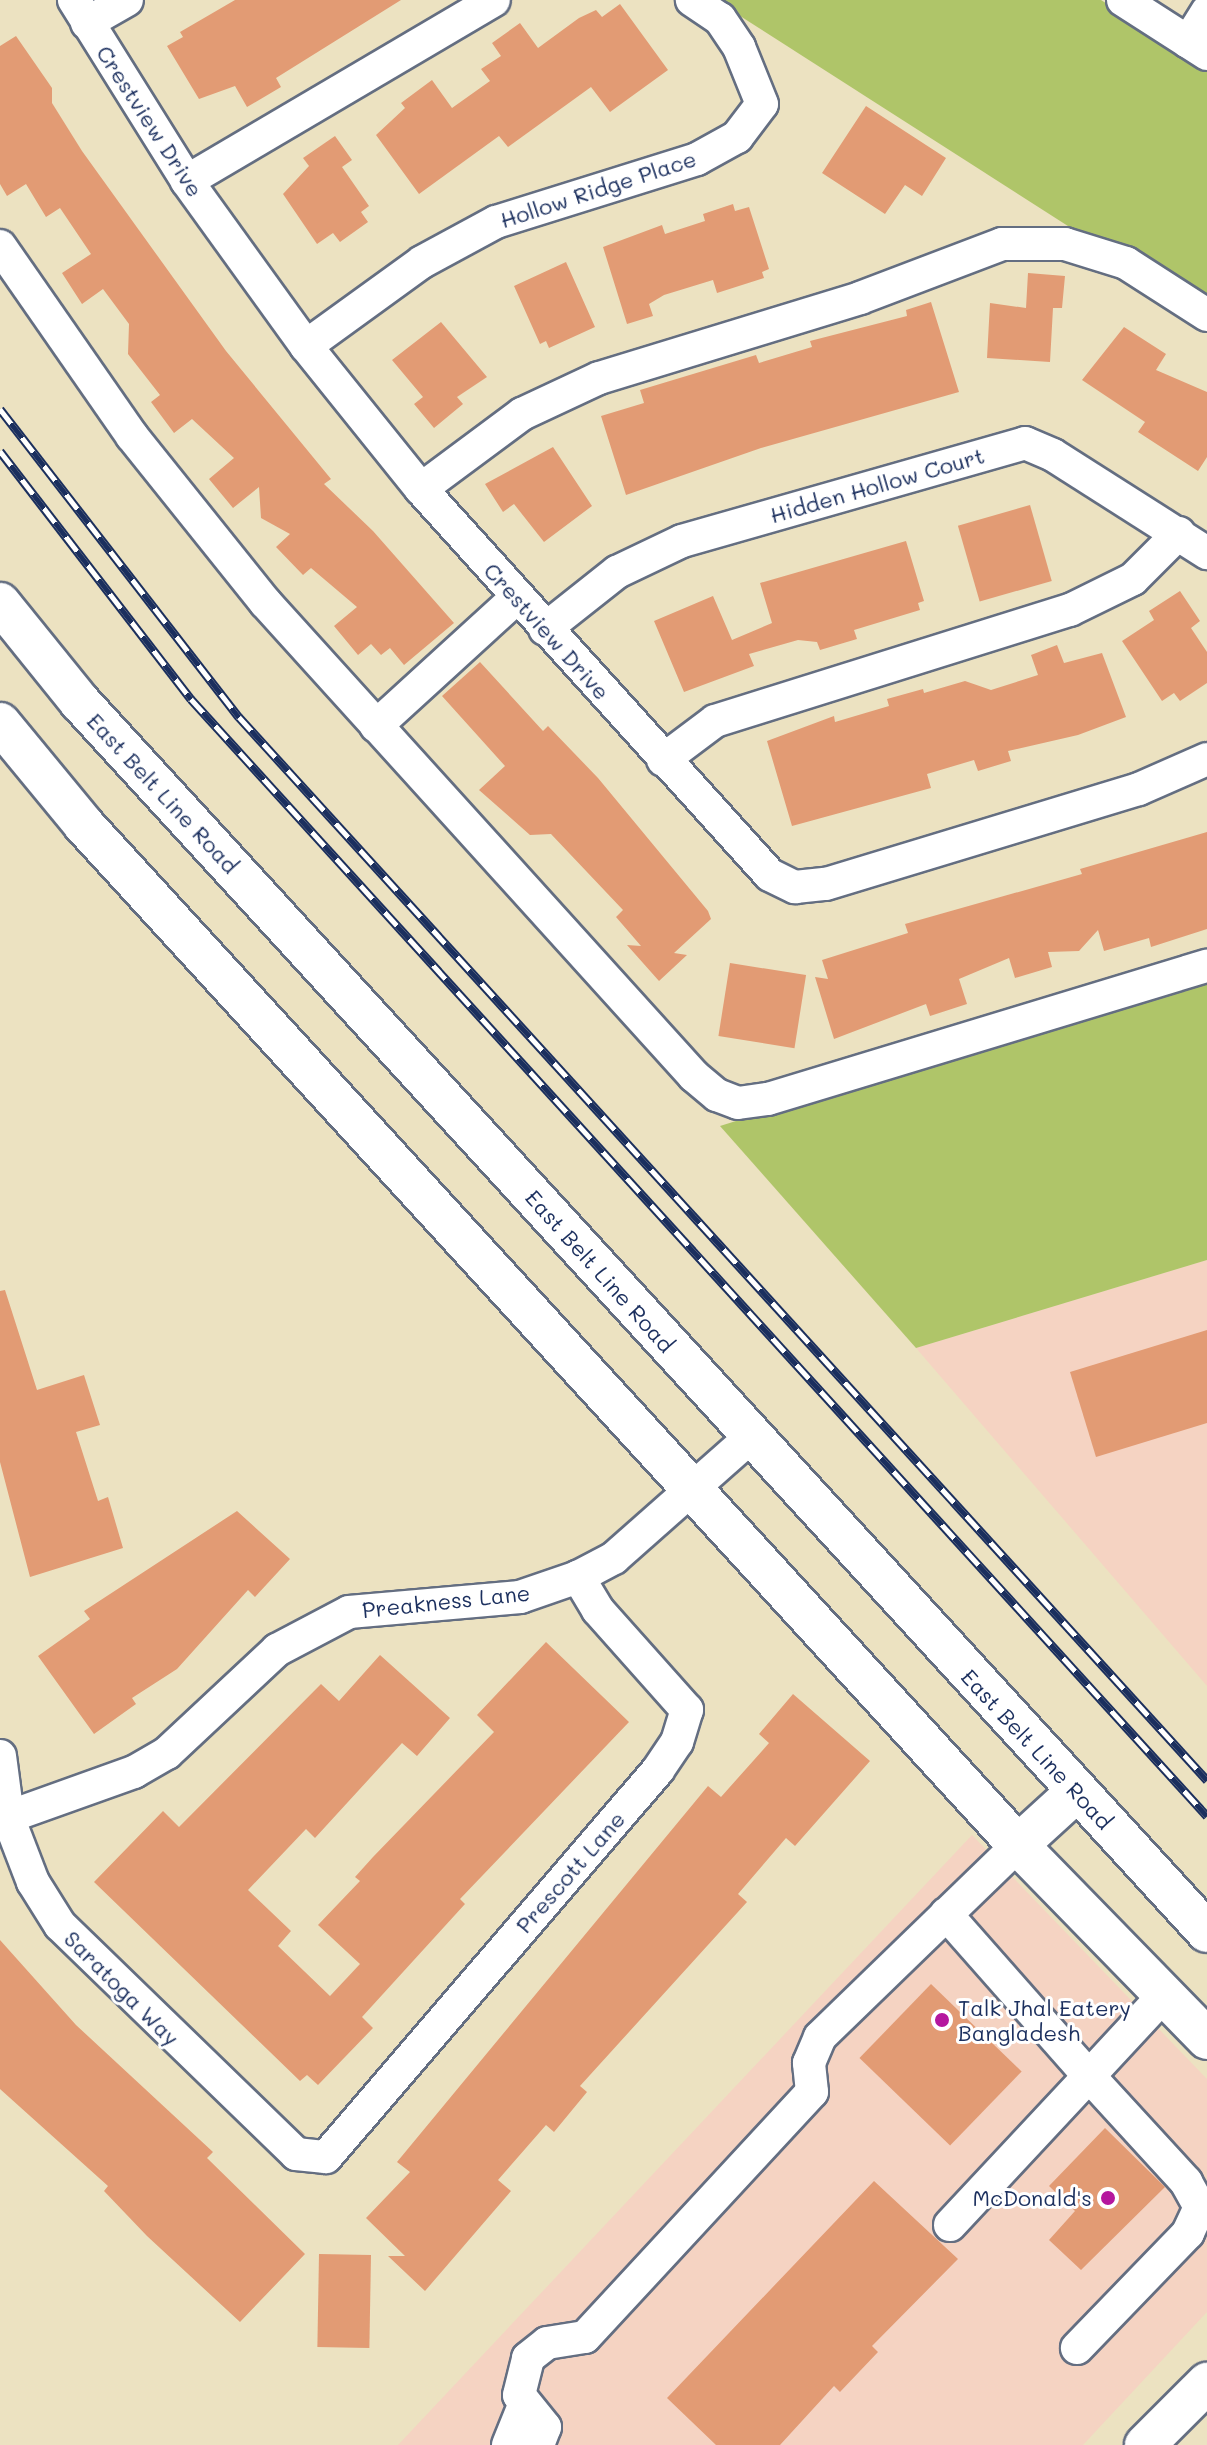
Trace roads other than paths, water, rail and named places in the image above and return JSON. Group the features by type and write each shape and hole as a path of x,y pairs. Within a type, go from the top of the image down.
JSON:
{"main road":[{"name":"East Belt Line Road","path":"0,603 80,702 1207,1932"},
{"path":"0,723 84,825 692,1485 1018,1845 1207,2039"},
{"path":"1018,1845 1076,1792"},
{"path":"1145,2445 1207,2383"}],"street":[{"path":"81,12 127,0"},
{"path":"187,181 494,0"},
{"name":"Hollow Ridge Place","path":"306,346 422,262 496,222 697,159 737,137 762,104 739,47 720,19 692,0"},
{"path":"1123,0 1197,48 1207,11"},
{"name":"Crestview Drive","path":"81,12 187,181 306,346 421,489 516,598 770,875 795,887 826,884 1124,793 1207,759"},
{"path":"421,489 522,414 599,378 860,298 1002,244 1065,244 1126,263 1207,315"},
{"path":"0,246 132,436 265,602 694,1076 717,1095 738,1103 768,1099 1207,966"},
{"name":"Hidden Hollow Court","path":"545,629 617,572 682,541 1025,443 1179,533 1207,553"},
{"path":"663,760 715,721 1070,610 1133,579 1179,533"},
{"path":"376,726 516,598"},
{"name":"Preakness Lane","path":"8,1817 145,1766 193,1733 277,1650 349,1612 520,1597 578,1577 614,1558 692,1485 751,1437"},
{"name":"Prescott Lane","path":"326,2157 658,1770 677,1742 687,1710 598,1610 578,1577"},
{"name":"Saratoga Way","path":"0,1756 8,1817 33,1882 84,1951 296,2154 326,2157"},
{"path":"508,2445 536,2425 519,2395 528,2358 547,2343 585,2337 812,2092 809,2063 820,2037 1018,1845"},
{"path":"946,1914 1186,2182 1200,2207 1188,2233 1077,2348"},
{"path":"950,2225 1164,1995"}],"railway":[{"path":"0,409 239,717 1207,1780"},
{"path":"0,451 191,699 1207,1816"}],"place":[{"name":"Talk Jhal Eatery Bangladesh","path":"942,2020"},
{"name":"McDonald's","path":"1108,2198"}]}
